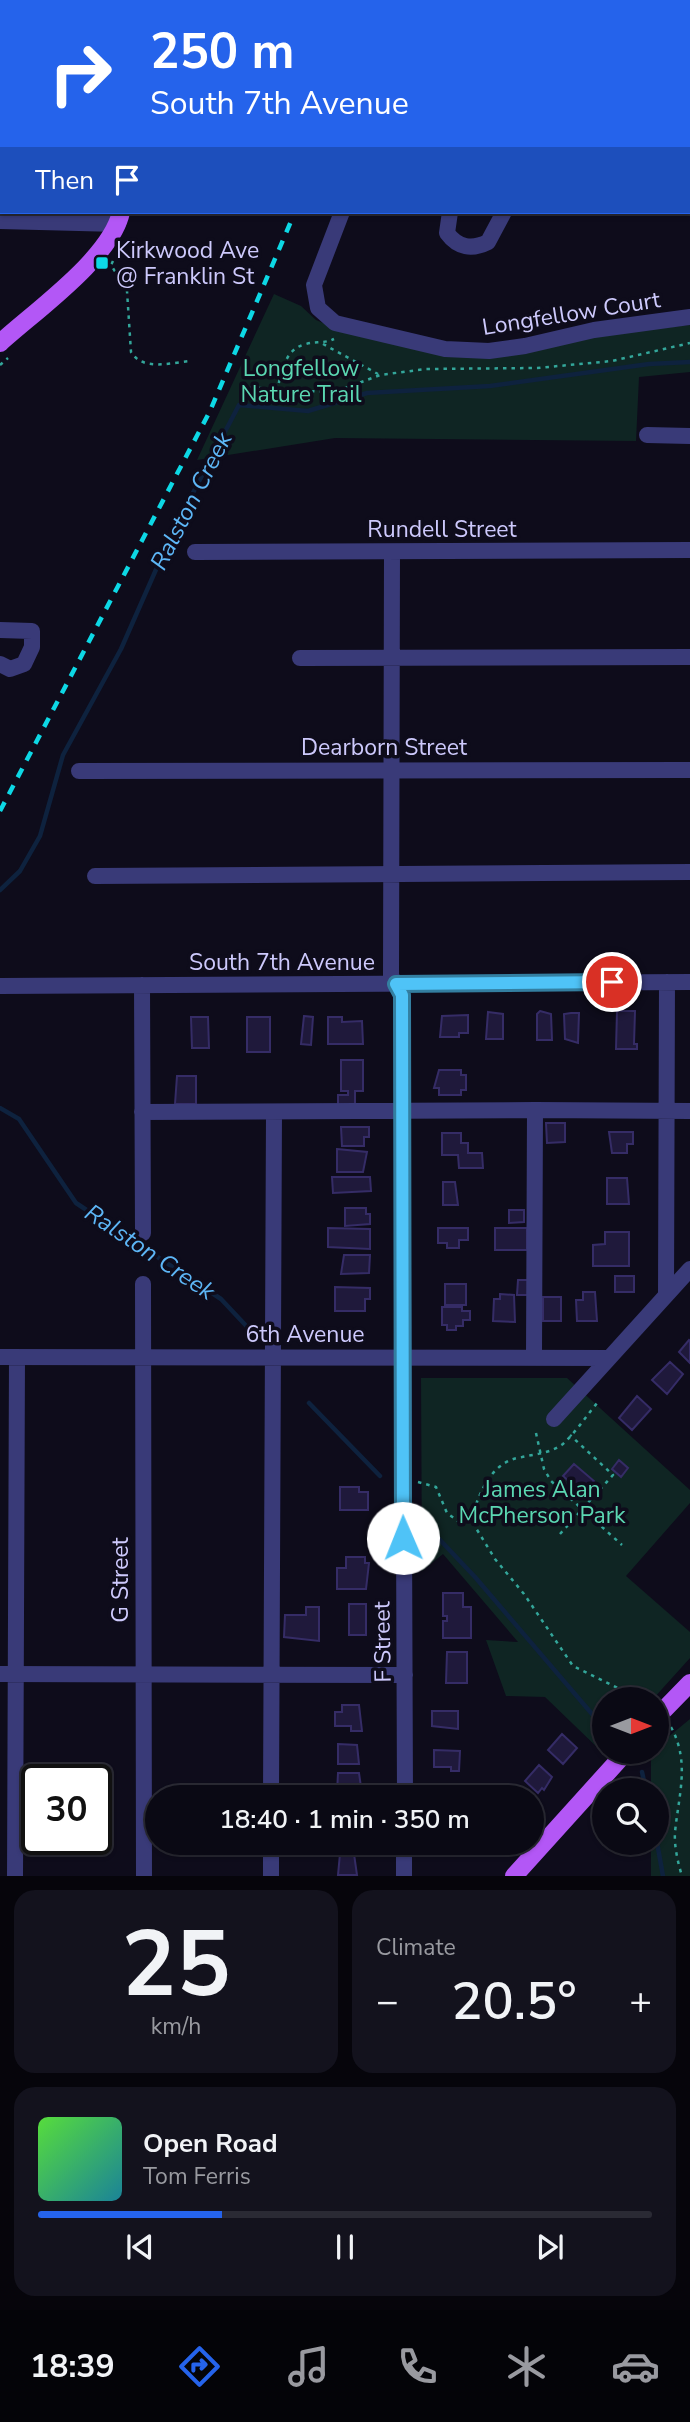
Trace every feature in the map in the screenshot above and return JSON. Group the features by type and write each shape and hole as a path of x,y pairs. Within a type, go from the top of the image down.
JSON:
{"main road":[{"path":"0,343 78,273 107,242 120,218"},
{"path":"669,1705 690,1683"},
{"path":"514,1876 615,1764"}],"street":[{"name":"Longfellow Court","path":"341,214 318,274 314,297 326,317 355,328 445,349 489,351 525,346 594,330 690,317"},
{"path":"450,214 447,233 452,240 468,247 488,242 503,214"},
{"path":"0,221 120,218"},
{"path":"646,435 690,436"},
{"name":"Rundell Street","path":"195,552 690,550"},
{"name":"F Street","path":"392,553 391,976 402,995 404,1111 405,1785"},
{"path":"0,630 32,631 32,647 24,664 10,669 0,664"},
{"path":"300,657 690,657"},
{"name":"Dearborn Street","path":"79,771 690,770"},
{"path":"95,876 690,872"},
{"path":"666,1295 667,982"},
{"name":"South 7th Avenue","path":"0,986 690,982"},
{"path":"142,985 143,1233"},
{"path":"534,1356 535,1110"},
{"path":"142,1112 690,1111"},
{"path":"271,1785 274,1112"},
{"path":"554,1419 690,1269"},
{"name":"G Street","path":"143,1284 144,1876"},
{"name":"6th Avenue","path":"0,1357 609,1358"},
{"path":"15,1876 8,1674 17,1357"},
{"path":"8,1674 405,1675"},
{"path":"271,1855 271,1876"},
{"path":"404,1855 404,1876"}],"path":[{"path":"103,255 115,262 111,265 127,291 131,352 136,360 144,364 192,360"},
{"path":"323,344 355,328"},
{"path":"277,390 284,362 295,348 309,342 323,344 380,375"},
{"path":"242,386 277,390 335,391 380,375 426,369 537,368 588,363 690,343"},
{"path":"598,1402 562,1444 540,1454 504,1461 477,1500 471,1520 495,1559 524,1594 573,1666 616,1687"},
{"path":"536,1433 540,1454 551,1481 622,1545"},
{"path":"560,1534 613,1475 569,1435"},
{"path":"415,1482 436,1488 447,1513 458,1521 471,1520"},
{"path":"669,1727 682,1739 687,1757"},
{"path":"682,1876 675,1833 688,1776"}],"green space":[{"name":"Longfellow Nature Trail","path":"274,294 301,306 316,320 337,329 434,353 690,325 690,372 639,377 636,441 335,438 197,460"},
{"name":"James Alan McPherson Park","path":"421,1378 567,1378 690,1490 690,1503 626,1576 690,1632 690,1658 664,1687 592,1687 592,1742 545,1697 506,1696 486,1640 518,1642 443,1554 422,1571"},
{"path":"690,1719 690,1876 651,1876 651,1855 669,1855 669,1778 651,1778 651,1764 669,1764 669,1736"}],"building":[{"path":"540,1011 551,1014 552,1040 537,1040 537,1014"},
{"path":"617,1011 635,1011 634,1044 637,1044 637,1049 616,1049"},
{"path":"488,1012 503,1014 503,1039 486,1039"},
{"path":"579,1013 578,1043 565,1039 564,1014"},
{"path":"468,1015 468,1033 459,1033 459,1037 440,1037 442,1016"},
{"path":"304,1016 313,1017 311,1045 301,1044"},
{"path":"191,1017 208,1017 209,1048 192,1048"},
{"path":"247,1017 270,1017 270,1052 247,1052"},
{"path":"328,1017 342,1017 342,1022 362,1021 363,1044 328,1044"},
{"path":"341,1060 363,1060 363,1091 355,1091 355,1107 338,1107 338,1095 348,1095 348,1091 341,1091"},
{"path":"439,1070 461,1070 461,1075 466,1075 466,1090 461,1090 461,1095 439,1095 439,1088 434,1088"},
{"path":"177,1076 196,1076 196,1104 175,1104"},
{"path":"546,1123 565,1123 565,1142 547,1143"},
{"path":"341,1127 369,1127 369,1137 364,1137 364,1146 342,1146"},
{"path":"609,1132 633,1132 633,1144 627,1144 627,1153 612,1153"},
{"path":"442,1133 461,1133 461,1143 468,1143 468,1153 482,1153 483,1168 459,1168 458,1155 442,1155"},
{"path":"337,1149 367,1152 363,1172 337,1172"},
{"path":"332,1177 370,1177 371,1191 333,1193"},
{"path":"607,1178 627,1178 629,1204 607,1204"},
{"path":"443,1182 455,1182 458,1205 443,1205"},
{"path":"345,1208 366,1208 366,1214 370,1214 370,1224 345,1226"},
{"path":"509,1210 524,1210 524,1222 509,1223"},
{"path":"328,1228 370,1229 370,1249 328,1247"},
{"path":"438,1228 468,1228 468,1240 459,1240 459,1248 447,1248 447,1243 438,1243"},
{"path":"495,1228 527,1228 527,1250 495,1250"},
{"path":"605,1232 629,1232 629,1266 593,1266 593,1245 605,1244"},
{"path":"344,1255 370,1255 369,1273 341,1274"},
{"path":"615,1276 634,1276 634,1292 615,1292"},
{"path":"518,1280 529,1280 529,1295 517,1295"},
{"path":"445,1284 466,1284 466,1305 445,1305"},
{"path":"335,1287 370,1288 370,1299 365,1299 365,1311 335,1311"},
{"path":"583,1292 595,1292 597,1321 577,1321 576,1300 583,1300"},
{"path":"500,1294 514,1295 515,1322 493,1321 494,1299 500,1299"},
{"path":"543,1297 561,1297 561,1321 543,1321"},
{"path":"442,1307 462,1307 462,1311 470,1311 470,1320 463,1320 463,1326 456,1326 456,1330 447,1330 447,1325 442,1325"},
{"path":"690,1341 690,1363 679,1352"},
{"path":"670,1362 683,1374 667,1394 652,1380"},
{"path":"637,1396 651,1409 632,1430 619,1418"},
{"path":"619,1460 628,1468 621,1477 612,1469"},
{"path":"574,1464 594,1481 583,1494 563,1476"},
{"path":"340,1487 359,1487 359,1492 368,1492 368,1510 340,1510"},
{"path":"346,1557 365,1557 365,1563 369,1563 366,1589 337,1589 337,1568 346,1568"},
{"path":"443,1593 463,1593 463,1607 471,1607 471,1638 443,1638 443,1621 447,1621 447,1616 443,1616"},
{"path":"349,1604 366,1604 366,1635 349,1635"},
{"path":"306,1607 319,1607 319,1641 284,1637 285,1615 306,1615"},
{"path":"447,1652 467,1652 467,1683 446,1683"},
{"path":"342,1705 359,1705 362,1731 351,1731 351,1726 335,1726 335,1712 342,1712"},
{"path":"432,1711 458,1711 458,1729 432,1726"},
{"path":"562,1734 577,1748 563,1764 548,1750"},
{"path":"338,1744 357,1745 359,1764 338,1764"},
{"path":"434,1750 460,1751 459,1771 451,1771 451,1767 434,1767"},
{"path":"539,1765 552,1777 544,1790 544,1785 529,1785 525,1781"},
{"path":"338,1773 359,1773 361,1785 337,1785"},
{"path":"340,1855 354,1855 357,1875 338,1875"}],"waterway":[{"name":"Ralston Creek","path":"0,890 20,871 40,836 63,755 121,649 173,531 239,405 308,411 367,393 490,386 649,364 690,362"},
{"name":"Ralston Creek","path":"0,1108 19,1119 76,1203 221,1299 251,1331"},
{"name":"Ralston Creek","path":"309,1403 380,1476"},
{"name":"Ralston Creek","path":"423,1522 475,1577 592,1714"},
{"name":"Ralston Creek","path":"642,1772 643,1778"},
{"name":"Ralston Creek","path":"659,1855 663,1876"}],"railway":[{"path":"0,811 210,411 294,214"}],"place":[{"name":"Kirkwood Ave @ Franklin St","path":"102,263"}],"route":[{"path":"403,1538 404,1110 402,995 396,984 612,982"}]}
